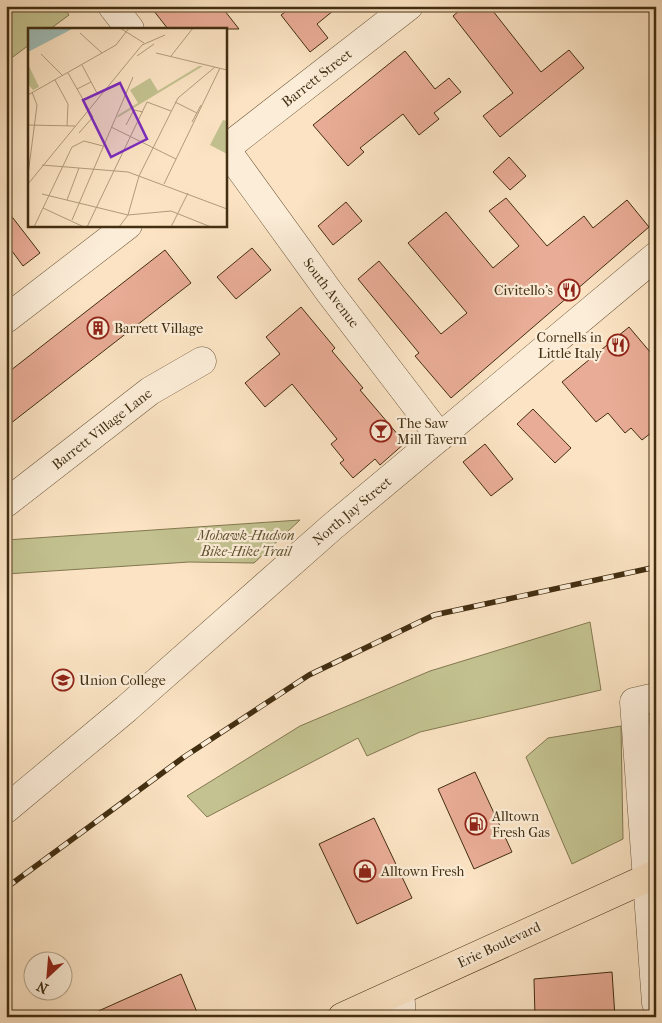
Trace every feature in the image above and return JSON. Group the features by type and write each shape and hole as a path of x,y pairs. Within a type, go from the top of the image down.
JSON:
{"highway":[{"name":"Erie Boulevard","path":"342,1017 401,1004 651,876"}],"street":[{"path":"112,6 129,28"},
{"name":"Barrett Street","path":"226,148 410,6"},
{"name":"South Avenue","path":"226,150 330,293 440,437"},
{"path":"6,319 127,226"},
{"name":"North Jay Street","path":"6,809 119,715 332,527 656,256"},
{"name":"Barrett Village Lane","path":"6,503 150,390 202,361"},
{"path":"645,699 656,1003"}],"green space":[{"path":"6,6 62,6 69,15 51,28 28,28 28,46 6,62"},
{"name":"Mohawk-Hudson Bike-Hike Trail","path":"300,520 254,563 189,562 6,574 6,540"},
{"path":"590,622 601,690 420,732 367,756 358,738 207,817 187,796 300,726 430,671"},
{"path":"621,726 623,839 572,864 526,757 548,738"}],"building":[{"path":"150,6 221,6 239,29 226,28 167,28"},
{"path":"293,6 339,6 317,24 328,38 310,52 281,15"},
{"path":"465,6 489,6 541,72 569,50 584,68 500,137 483,116 513,93 453,16"},
{"path":"405,51 435,89 449,78 461,92 434,113 439,119 419,135 403,114 360,148 364,152 348,166 313,125"},
{"path":"509,157 526,176 510,190 493,172"},
{"path":"506,198 547,246 584,216 593,228 627,200 649,227 451,398 415,356 419,353 358,279 379,261 441,334 467,313 408,243 446,212 493,268 519,246 489,211"},
{"path":"346,202 362,221 333,245 318,226"},
{"path":"6,209 40,253 23,266 6,243"},
{"path":"252,248 271,270 236,299 217,277"},
{"name":"Barrett Village","path":"165,250 191,283 6,427 6,374"},
{"path":"301,307 335,348 332,351 363,388 360,390 405,443 380,465 375,459 353,478 340,463 344,460 331,444 337,439 292,384 265,407 245,383 280,354 266,337"},
{"path":"629,327 656,359 656,429 642,440 631,428 625,433 608,413 596,422 562,382"},
{"path":"533,409 571,448 555,463 517,424"},
{"path":"485,444 513,479 491,496 463,462"},
{"name":"Alltown Fresh Gas","path":"475,772 512,852 474,869 438,789"},
{"name":"Alltown Fresh","path":"374,818 412,898 357,924 319,844"},
{"path":"612,972 615,1017 535,1017 534,979"},
{"path":"181,974 199,1017 85,1017"}],"railway":[{"path":"6,888 184,757 309,675 434,615 656,567"}],"place":[{"name":"Civitello's","path":"569,290"},
{"name":"Barrett Village","path":"98,328"},
{"name":"Cornells in Little Italy","path":"618,345"},
{"name":"The Saw Mill Tavern","path":"381,431"},
{"name":"Union College","path":"63,680"},
{"name":"Alltown Fresh Gas","path":"476,824"},
{"name":"Alltown Fresh","path":"365,871"}]}
